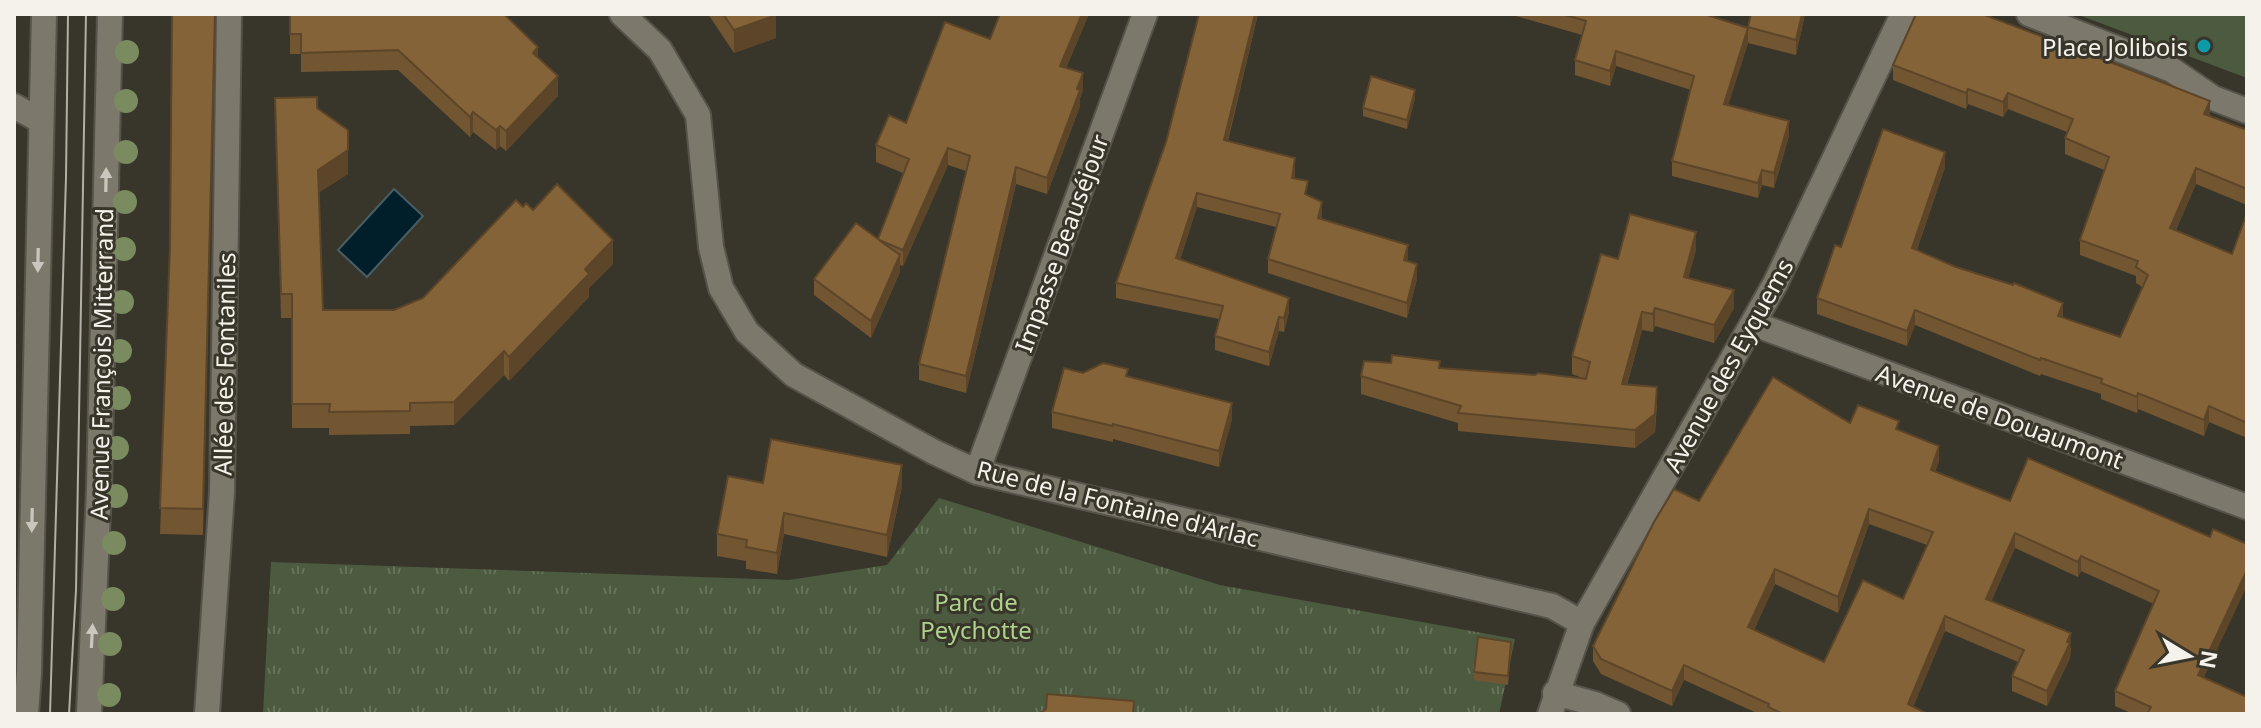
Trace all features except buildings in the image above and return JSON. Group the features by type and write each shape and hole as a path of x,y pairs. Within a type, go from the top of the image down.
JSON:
{"street":[{"path":"26,714 21,674 44,14"},
{"name":"Avenue François Mitterrand","path":"89,714 99,489 110,14"},
{"name":"Allée des Fontaniles","path":"207,714 222,492 229,14"},
{"name":"Rue de la Fontaine d'Arlac","path":"622,14 660,50 698,115 711,247 721,288 747,332 794,375 934,452 977,472 1552,606 1582,623"},
{"name":"Impasse Beauséjour","path":"977,472 1145,14"},
{"name":"Avenue des Eyquems","path":"1552,704 1582,623 1754,324 1903,14"},
{"path":"2029,14 2172,70 2213,98 2247,111"},
{"path":"14,106 41,121"},
{"name":"Avenue de Douaumont","path":"1754,324 2247,507"},
{"path":"1552,704 1595,704 1618,714"}],"green space":[{"name":"Place Jolibois","path":"2076,14 2247,14 2247,78"},
{"name":"Parc de Peychotte","path":"939,498 1220,585 1515,639 1499,714 263,714 271,562 789,580 887,565"}],"water":[{"path":"394,189 423,216 367,277 338,250"}],"tram line":[{"path":"50,714 68,14"},
{"path":"69,714 76,590 86,14"}],"place":[{"name":"Place Jolibois","path":"2204,46"}]}
